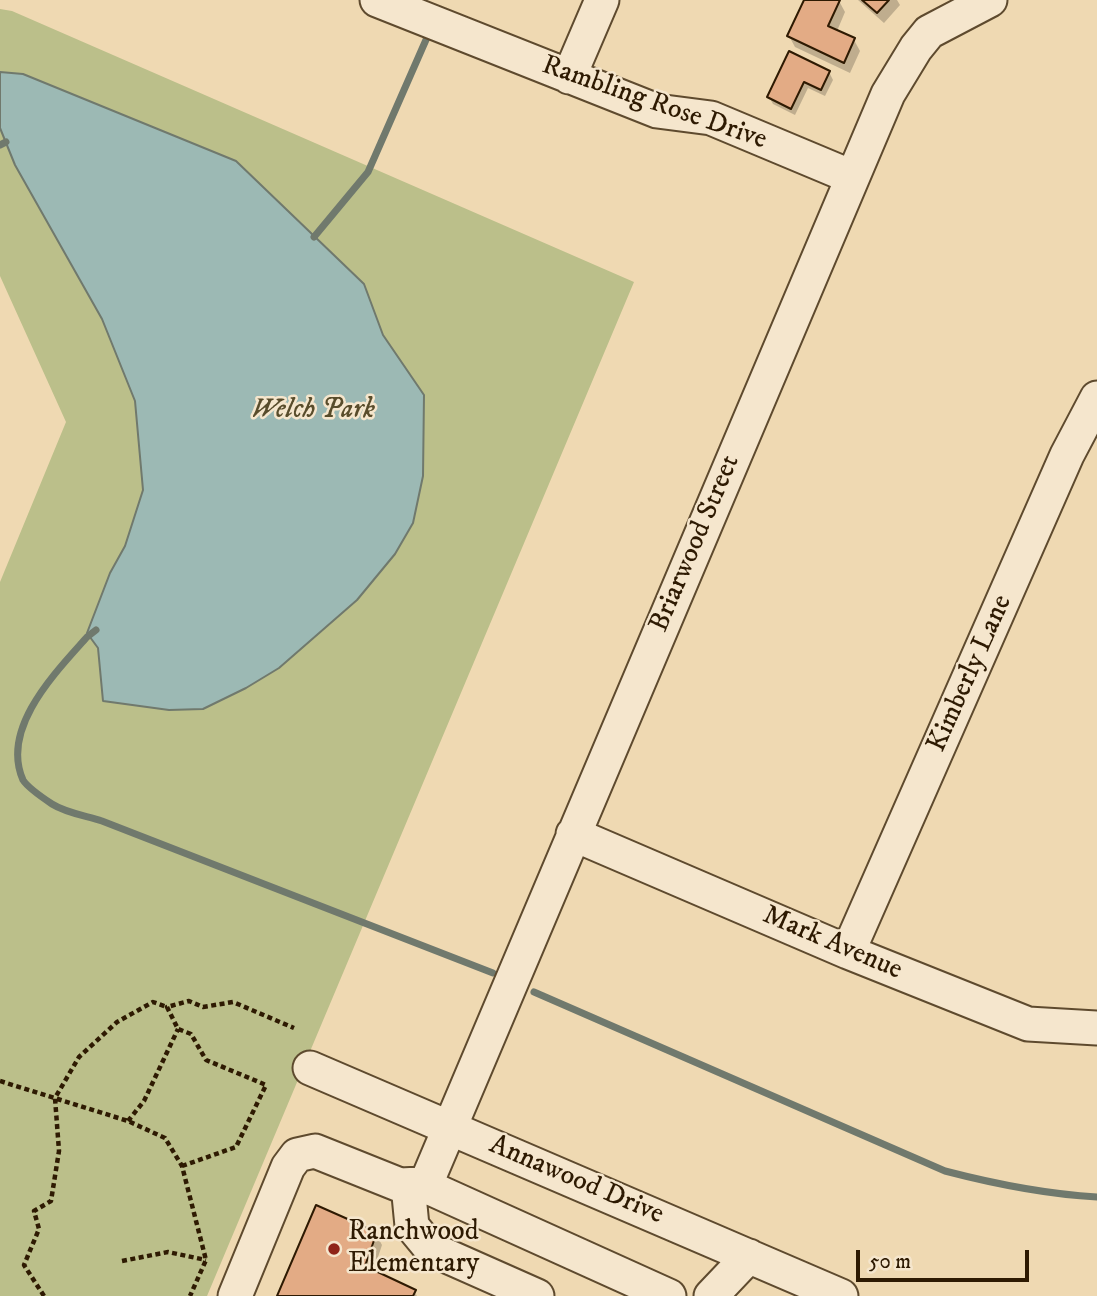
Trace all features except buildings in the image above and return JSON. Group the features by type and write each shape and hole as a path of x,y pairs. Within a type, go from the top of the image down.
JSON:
{"street":[{"name":"Rambling Rose Drive","path":"377,0 657,111 711,118 852,177"},
{"path":"569,77 602,0"},
{"name":"Briarwood Street","path":"414,1185 428,1179 888,94 915,48 929,32 990,0"},
{"name":"Kimberly Lane","path":"848,952 1067,454 1097,398"},
{"name":"Mark Avenue","path":"573,834 848,952 1028,1024 1097,1028"},
{"name":"Annawood Drive","path":"310,1068 841,1296"},
{"path":"235,1296 288,1167 297,1155 315,1151 400,1185 414,1185 669,1296"},
{"path":"414,1185 412,1226 431,1249 537,1296"},
{"path":"711,1296 749,1256"}],"path":[{"path":"44,1296 24,1265 39,1229 34,1211 51,1201 59,1151 55,1098 79,1057 117,1022 153,1002 167,1007 189,1002 203,1007 233,1002 294,1028"},
{"path":"167,1007 178,1029 191,1034 206,1060 265,1085 236,1147 182,1166"},
{"path":"128,1121 144,1101 178,1029"},
{"path":"0,1081 128,1121 165,1138 182,1166 206,1260 190,1296"},
{"path":"122,1261 168,1252 206,1260"}],"green space":[{"name":"Welch Park","path":"0,9 12,11 634,282 207,1296 0,1296 0,582 66,422 0,276"}],"water":[{"path":"0,72 23,74 236,161 364,284 383,335 424,395 423,476 413,523 395,554 357,600 279,668 203,709 169,710 103,701 98,648 87,633 110,573 125,546 143,490 135,401 102,319 15,165 0,128"}],"waterway":[{"path":"314,237 368,172 429,33"},
{"path":"0,145 6,142"},
{"path":"96,630 47,684 25,721 19,741 18,760 23,780 32,790 64,810 102,821 493,973"},
{"path":"534,992 945,1171 1020,1188 1097,1197"}],"place":[{"name":"Ranchwood Elementary","path":"334,1249"}]}
